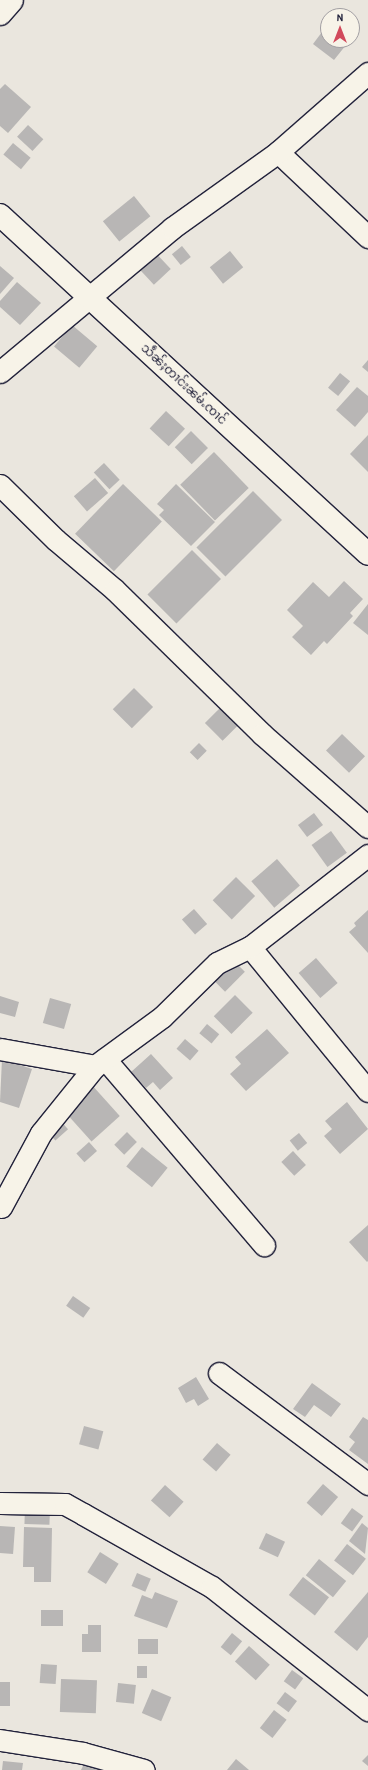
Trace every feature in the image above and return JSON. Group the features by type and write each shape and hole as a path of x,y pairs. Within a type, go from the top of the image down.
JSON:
{"highway":[{"name":"သဵၼ်ႈတၢင်းၼမ်ႉၸၢင်","path":"0,215 368,554"}],"street":[{"path":"0,14 12,0"},
{"path":"0,372 91,299 172,228 278,152 368,73"},
{"path":"278,152 368,237"},
{"path":"0,485 56,540 115,590 262,734 368,827"},
{"path":"1,1207 40,1133 100,1063 162,1017 217,963 250,947 368,855"},
{"path":"250,947 368,1090"},
{"path":"0,1049 100,1063 264,1245"},
{"path":"219,1372 368,1484"},
{"path":"0,1503 65,1504 97,1521 212,1587 368,1710"},
{"path":"0,1740 83,1753 144,1770"}],"building":[{"path":"320,35 320,48 344,48 334,60 313,44"},
{"path":"5,84 31,107 8,133 0,126 0,89"},
{"path":"28,125 43,139 32,151 17,137"},
{"path":"13,143 31,158 21,169 3,154"},
{"path":"134,196 150,216 119,241 103,221"},
{"path":"182,246 191,257 181,265 172,254"},
{"path":"153,250 171,269 154,285 136,266"},
{"path":"230,251 243,267 223,284 210,267"},
{"path":"0,266 14,278 0,294"},
{"path":"17,282 41,303 20,325 0,307 0,301"},
{"path":"72,325 97,346 79,368 54,346"},
{"path":"368,360 368,372 362,367"},
{"path":"340,373 350,381 338,396 328,388"},
{"path":"357,387 368,396 368,412 355,427 336,410"},
{"path":"166,411 185,429 169,446 150,429"},
{"path":"191,431 208,448 192,464 175,447"},
{"path":"368,435 368,472 350,454"},
{"path":"214,452 249,488 215,521 180,485"},
{"path":"104,463 120,480 109,489 94,473"},
{"path":"95,478 108,493 87,511 74,496"},
{"path":"123,484 162,522 114,571 75,534"},
{"path":"176,484 215,522 191,546 159,515 164,510 157,504"},
{"path":"253,491 282,520 225,577 196,548"},
{"path":"192,550 221,579 176,624 147,595"},
{"path":"344,581 363,599 350,613 353,616 327,644 324,641 311,655 292,637 303,626 287,610 313,582 329,597"},
{"path":"368,604 368,635 353,623"},
{"path":"134,688 153,707 132,728 113,709"},
{"path":"224,704 242,722 223,741 205,723"},
{"path":"342,734 365,756 349,773 326,751"},
{"path":"199,743 207,751 198,760 190,752"},
{"path":"314,813 323,825 307,837 298,825"},
{"path":"331,831 347,853 327,867 312,845"},
{"path":"277,859 300,885 274,908 251,881"},
{"path":"236,877 255,896 232,919 213,900"},
{"path":"194,909 207,924 195,935 182,919"},
{"path":"368,910 368,953 349,932 356,926 354,923"},
{"path":"230,957 245,972 225,992 210,977"},
{"path":"316,958 338,983 320,998 299,973"},
{"path":"235,995 253,1013 231,1034 214,1016"},
{"path":"0,996 19,1002 15,1017 0,1013"},
{"path":"50,998 71,1004 64,1029 43,1023"},
{"path":"207,1024 219,1034 212,1043 199,1033"},
{"path":"267,1029 289,1053 246,1091 230,1074 241,1064 235,1057"},
{"path":"185,1039 199,1051 190,1061 176,1049"},
{"path":"151,1054 173,1078 160,1090 153,1082 146,1088 131,1072"},
{"path":"2,1059 32,1069 19,1108 0,1102"},
{"path":"91,1084 120,1116 92,1141 63,1109"},
{"path":"347,1102 368,1129 340,1154 324,1136 332,1129 325,1121"},
{"path":"58,1118 68,1129 55,1141 45,1129"},
{"path":"127,1132 137,1142 124,1155 114,1145"},
{"path":"299,1133 307,1143 298,1151 290,1141"},
{"path":"89,1142 97,1151 84,1162 76,1153"},
{"path":"142,1147 168,1168 152,1187 126,1166"},
{"path":"293,1151 306,1165 294,1176 281,1162"},
{"path":"368,1225 368,1261 367,1262 349,1242"},
{"path":"73,1296 90,1308 83,1318 66,1306"},
{"path":"196,1377 209,1399 198,1406 194,1399 186,1403 178,1388"},
{"path":"312,1383 341,1404 331,1417 314,1405 305,1417 293,1409"},
{"path":"363,1417 368,1420 368,1464 349,1450 355,1442 349,1437"},
{"path":"84,1426 103,1431 98,1450 79,1444"},
{"path":"217,1443 231,1455 216,1471 203,1460"},
{"path":"323,1484 338,1497 322,1516 307,1503"},
{"path":"165,1485 184,1502 170,1517 151,1501"},
{"path":"25,1508 50,1509 49,1525 24,1524"},
{"path":"352,1508 363,1516 352,1532 341,1523"},
{"path":"362,1523 368,1528 365,1554 349,1541"},
{"path":"0,1526 15,1527 13,1554 0,1553"},
{"path":"24,1527 52,1528 51,1582 34,1582 34,1567 23,1567"},
{"path":"266,1533 285,1542 278,1557 259,1548"},
{"path":"347,1544 366,1559 353,1575 334,1561"},
{"path":"100,1552 119,1564 106,1584 87,1572"},
{"path":"319,1559 346,1581 333,1597 306,1575"},
{"path":"137,1573 151,1579 145,1592 132,1586"},
{"path":"303,1577 329,1597 315,1615 289,1595"},
{"path":"155,1592 178,1601 167,1628 134,1616 142,1595 152,1599"},
{"path":"368,1592 368,1637 357,1651 334,1632"},
{"path":"41,1610 63,1610 63,1626 41,1626"},
{"path":"88,1625 101,1625 101,1652 82,1652 82,1634 88,1634"},
{"path":"232,1633 242,1641 231,1655 221,1647"},
{"path":"138,1639 158,1639 158,1654 138,1654"},
{"path":"249,1646 270,1665 256,1680 235,1662"},
{"path":"41,1664 57,1665 56,1684 40,1683"},
{"path":"137,1666 147,1666 147,1678 137,1678"},
{"path":"292,1670 303,1678 295,1690 284,1681"},
{"path":"61,1679 97,1680 96,1713 60,1712"},
{"path":"0,1682 10,1682 10,1706 0,1706"},
{"path":"118,1683 136,1685 134,1704 116,1702"},
{"path":"152,1689 171,1697 161,1721 142,1713"},
{"path":"285,1692 297,1701 289,1712 277,1703"},
{"path":"274,1710 287,1720 272,1738 260,1728"},
{"path":"368,1755 368,1766 362,1761"},
{"path":"236,1759 249,1770 227,1770"},
{"path":"3,1761 23,1763 22,1770 2,1770"},
{"path":"84,1764 100,1770 81,1770"}]}
